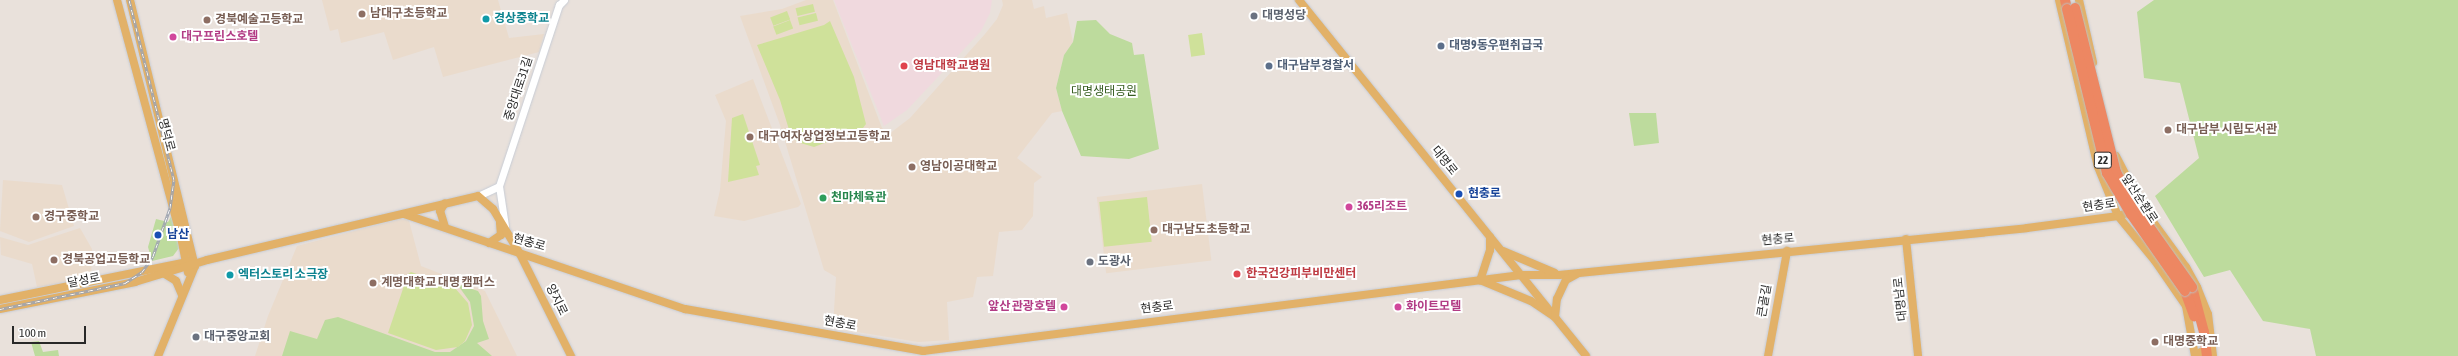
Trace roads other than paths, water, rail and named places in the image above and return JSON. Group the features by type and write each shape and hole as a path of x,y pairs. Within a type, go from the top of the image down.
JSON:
{"highway":[{"name":"앞산순환로","path":"2072,3 2107,173 2131,214 2188,289 2201,355"}],"main road":[{"name":"명덕로","path":"118,0 191,264"},
{"name":"명덕로","path":"130,0 191,264 192,276 182,295 158,356"},
{"name":"대명로","path":"1299,0 1586,356"},
{"path":"2059,0 2091,141 2118,216 2155,261 2186,306 2201,355"},
{"path":"2072,3 2119,165 2143,208 2186,267 2197,287 2208,314 2213,356"},
{"path":"0,300 191,264 478,196"},
{"name":"중앙대로31길","path":"478,196 488,203 506,229 520,254"},
{"path":"445,203 440,211 445,227"},
{"name":"현충로","path":"404,214 520,254 549,261 685,309 923,351 1521,275 1559,275 1906,239 2118,216 2143,208"},
{"path":"489,243 501,235 499,219"},
{"path":"1490,236 1490,250 1480,280 1531,301 1555,317 1557,299 1566,280 1579,273"},
{"name":"대명남로","path":"1906,239 1918,356"},
{"path":"1502,250 1559,275"},
{"name":"큰골길","path":"1768,356 1787,251"},
{"name":"양지로","path":"520,254 571,356"},
{"name":"달성로","path":"0,309 165,274 191,264"},
{"path":"165,274 176,281 182,295"}],"street":[{"name":"중앙대로31길","path":"506,229 499,186 559,5 564,0"},
{"path":"478,196 499,186"}],"railway":[{"path":"0,309 125,283 142,272 153,256 170,208 174,180 129,0"}],"place":[{"name":"남대구초등학교","path":"362,14"},
{"name":"대명성당","path":"1254,16"},
{"name":"경상중학교","path":"486,19"},
{"name":"경북예술고등학교","path":"207,20"},
{"name":"대구프린스호텔","path":"173,37"},
{"name":"대명9동우편취급국","path":"1441,46"},
{"name":"영남대학교병원","path":"904,66"},
{"name":"대구남부경찰서","path":"1269,66"},
{"name":"대구남부 시립도서관","path":"2168,130"},
{"name":"대구여자상업정보고등학교","path":"750,137"},
{"name":"영남이공대학교","path":"912,167"},
{"name":"현충로","path":"1459,194"},
{"name":"천마체육관","path":"823,198"},
{"name":"365리조트","path":"1349,207"},
{"name":"경구중학교","path":"36,217"},
{"name":"대구남도초등학교","path":"1154,230"},
{"name":"남산","path":"158,235"},
{"name":"경북공업고등학교","path":"54,260"},
{"name":"도광사","path":"1090,262"},
{"name":"한국건강피부비만센터","path":"1237,274"},
{"name":"엑터스토리 소극장","path":"230,275"},
{"name":"계명대학교 대명 캠퍼스","path":"373,283"},
{"name":"앞산 관광호텔","path":"1064,307"},
{"name":"화이트모텔","path":"1398,307"},
{"name":"대구중앙교회","path":"196,337"},
{"name":"대명중학교","path":"2155,342"}],"park label":[{"name":"대명생태공원","path":"1104,92"}]}
